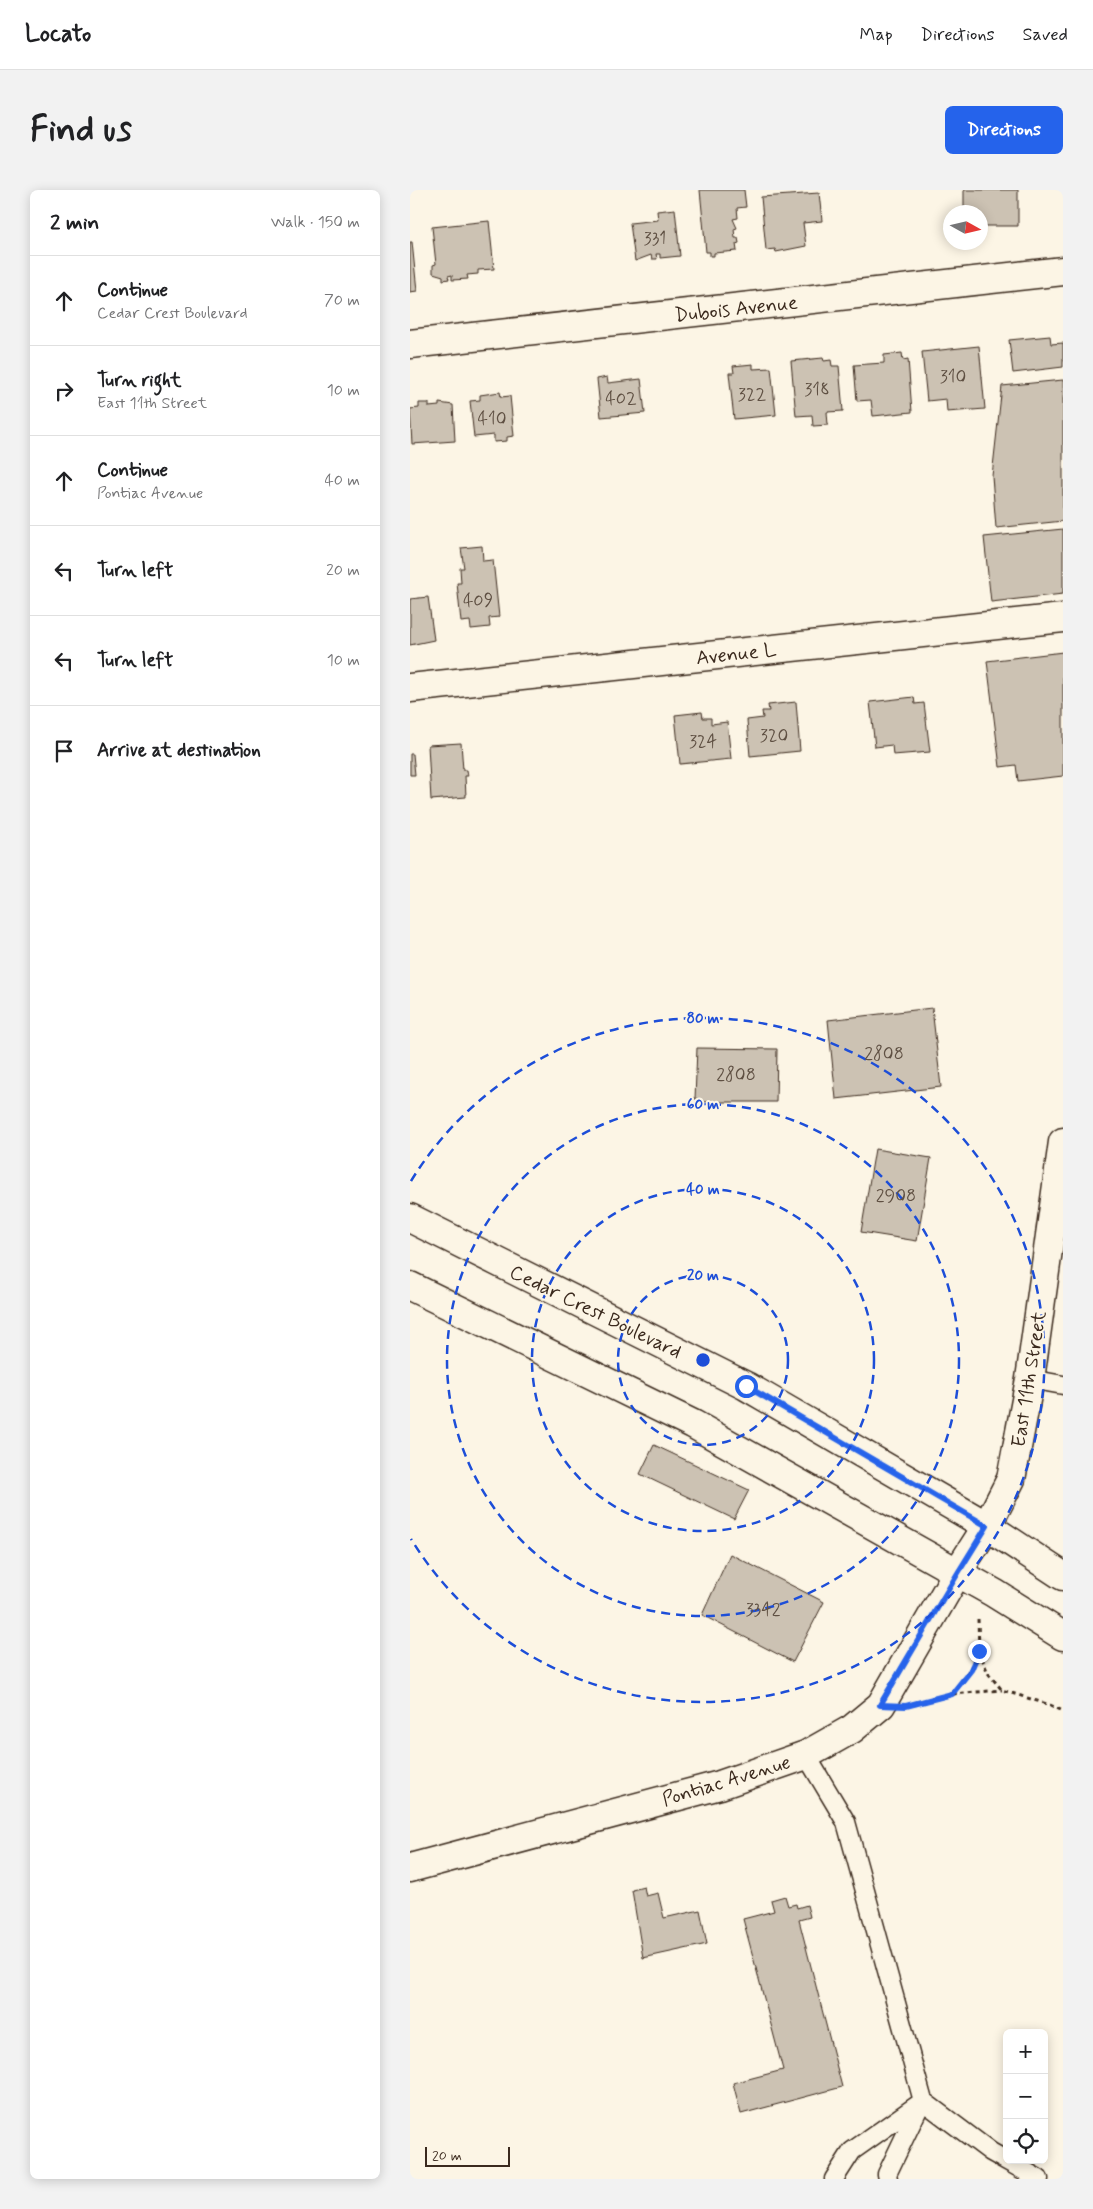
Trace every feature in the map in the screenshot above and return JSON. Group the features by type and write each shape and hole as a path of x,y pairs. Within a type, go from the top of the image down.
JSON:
{"street":[{"name":"Dubois Avenue","path":"410,344 1063,271"},
{"name":"Avenue L","path":"410,688 1063,618"},
{"name":"East 11th Street","path":"958,1573 987,1526 1011,1480 1030,1379 1063,1142"},
{"name":"Cedar Crest Boulevard","path":"410,1218 746,1386 987,1526 1063,1576"},
{"path":"410,1286 693,1424 958,1573 1063,1636"},
{"name":"Pontiac Avenue","path":"410,1868 720,1785 806,1755 852,1729 880,1705 958,1573"}],"lane":[{"path":"1030,1379 1063,1385"},
{"path":"806,1755 846,1822 922,2101 991,2152 1039,2179"},
{"path":"834,2179 852,2151 922,2101"},
{"path":"888,2179 887,2174 922,2101"}],"path":[{"path":"978,1619 979,1651 988,1673 1002,1690"},
{"path":"952,1694 971,1670 979,1651"},
{"path":"880,1705 906,1706 952,1694 1002,1690 1050,1704 1063,1711"}],"building":[{"path":"700,190 744,190 746,207 737,208 738,218 733,219 737,228 734,229 735,238 738,238 739,243 736,244 737,251 714,253 714,256 710,256 710,252 706,252"},
{"path":"964,190 1018,190 1018,226 988,226 988,205 964,205"},
{"path":"819,193 822,221 803,223 806,246 776,252 775,249 766,250 761,197"},
{"path":"675,209 680,256 660,258 660,254 656,254 657,259 652,259 651,255 635,261 630,223 658,220 657,211"},
{"path":"489,221 494,269 478,270 478,274 467,275 468,279 452,280 452,275 448,276 449,279 443,280 443,276 433,273 433,265 436,264 432,227"},
{"path":"410,242 412,242 417,291 410,292"},
{"path":"1050,336 1051,344 1063,343 1063,367 1013,373 1009,340"},
{"path":"979,346 985,409 947,412 946,399 927,401 922,352"},
{"path":"902,353 903,360 908,359 912,412 873,416 871,400 857,401 854,365 884,363 884,355"},
{"path":"823,358 824,361 831,360 832,366 839,366 843,411 827,412 828,425 813,426 812,415 796,416 791,361"},
{"path":"753,364 753,369 771,368 776,415 734,419 729,373 734,373 733,366"},
{"path":"607,377 608,383 641,379 645,413 601,417 597,379"},
{"path":"1063,380 1063,521 996,528 992,476 1002,386"},
{"path":"500,392 501,397 510,396 514,436 507,437 507,441 494,442 494,435 474,437 470,401 480,400 480,395"},
{"path":"419,403 429,403 429,407 439,406 439,403 453,405 455,441 412,444 410,409 419,408"},
{"path":"1063,529 1063,594 991,602 984,537"},
{"path":"482,546 483,561 493,560 499,617 489,618 490,627 471,629 470,621 461,622 457,583 461,583 460,568 464,568 461,548"},
{"path":"428,597 434,640 410,645 410,599"},
{"path":"1063,652 1063,776 1018,781 1016,765 1000,767 987,661"},
{"path":"914,697 915,704 924,703 930,752 893,755 892,745 875,747 870,702"},
{"path":"796,702 800,751 750,756 747,720 763,718 762,711 769,711 768,705"},
{"path":"702,712 703,718 711,718 711,724 727,722 731,759 680,764 675,715"},
{"path":"461,743 463,770 467,770 468,776 465,776 466,797 431,800 428,745"},
{"path":"410,754 413,754 415,775 410,775"},
{"path":"932,1008 941,1087 836,1099 828,1020"},
{"path":"697,1048 777,1049 776,1102 699,1102 699,1099 695,1099"},
{"path":"875,1149 931,1158 917,1241 861,1232"},
{"path":"654,1445 749,1490 734,1519 640,1474"},
{"path":"730,1554 824,1602 793,1662 702,1615"},
{"path":"644,1887 646,1896 658,1893 664,1918 700,1910 707,1944 643,1958 632,1890"},
{"path":"785,1896 788,1906 796,1904 797,1908 807,1905 810,1917 799,1920 842,2087 741,2114 733,2083 783,2070 743,1919 774,1911 771,1900"}],"route":[{"path":"746,1386 987,1526 880,1705 906,1706 952,1694 965,1680 979,1651"}]}
